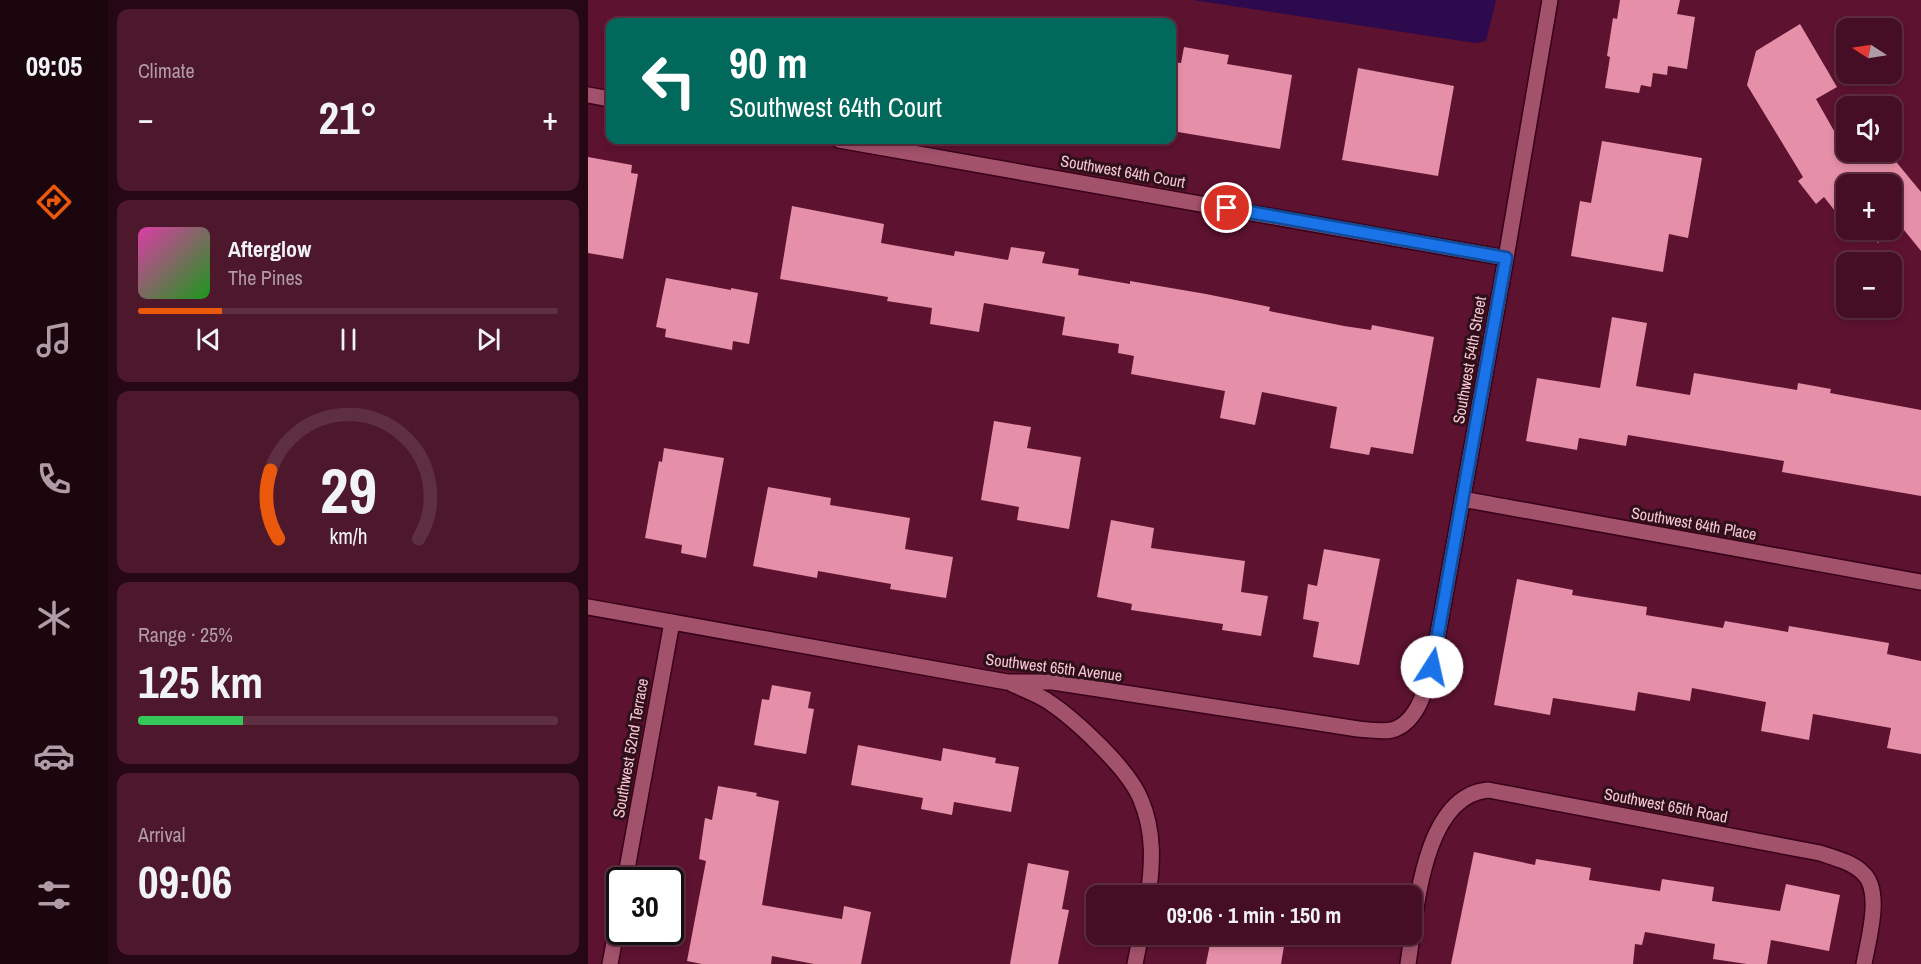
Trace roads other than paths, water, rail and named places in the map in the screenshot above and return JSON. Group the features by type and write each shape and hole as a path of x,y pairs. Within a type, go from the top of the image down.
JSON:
{"street":[{"name":"Southwest 54th Street","path":"1407,721 1419,705 1432,667 1550,0"},
{"path":"588,95 606,98"},
{"name":"Southwest 64th Court","path":"862,144 1506,258"},
{"name":"Southwest 64th Place","path":"1462,499 1921,582"},
{"name":"Southwest 65th Avenue","path":"588,607 1007,682 1053,682 1358,729 1389,730 1400,727 1407,721"},
{"name":"Southwest 52nd Terrace","path":"627,867 672,622"},
{"path":"1007,682 1044,699 1063,713 1109,757 1129,780 1140,797 1147,816 1152,863 1149,885"},
{"name":"Southwest 65th Road","path":"1408,964 1419,896 1431,846 1451,809 1459,801 1478,791 1499,791 1820,853 1851,864 1864,874 1871,886 1874,901 1864,964"},
{"path":"610,964 614,945"},
{"path":"1135,964 1139,945"}]}
